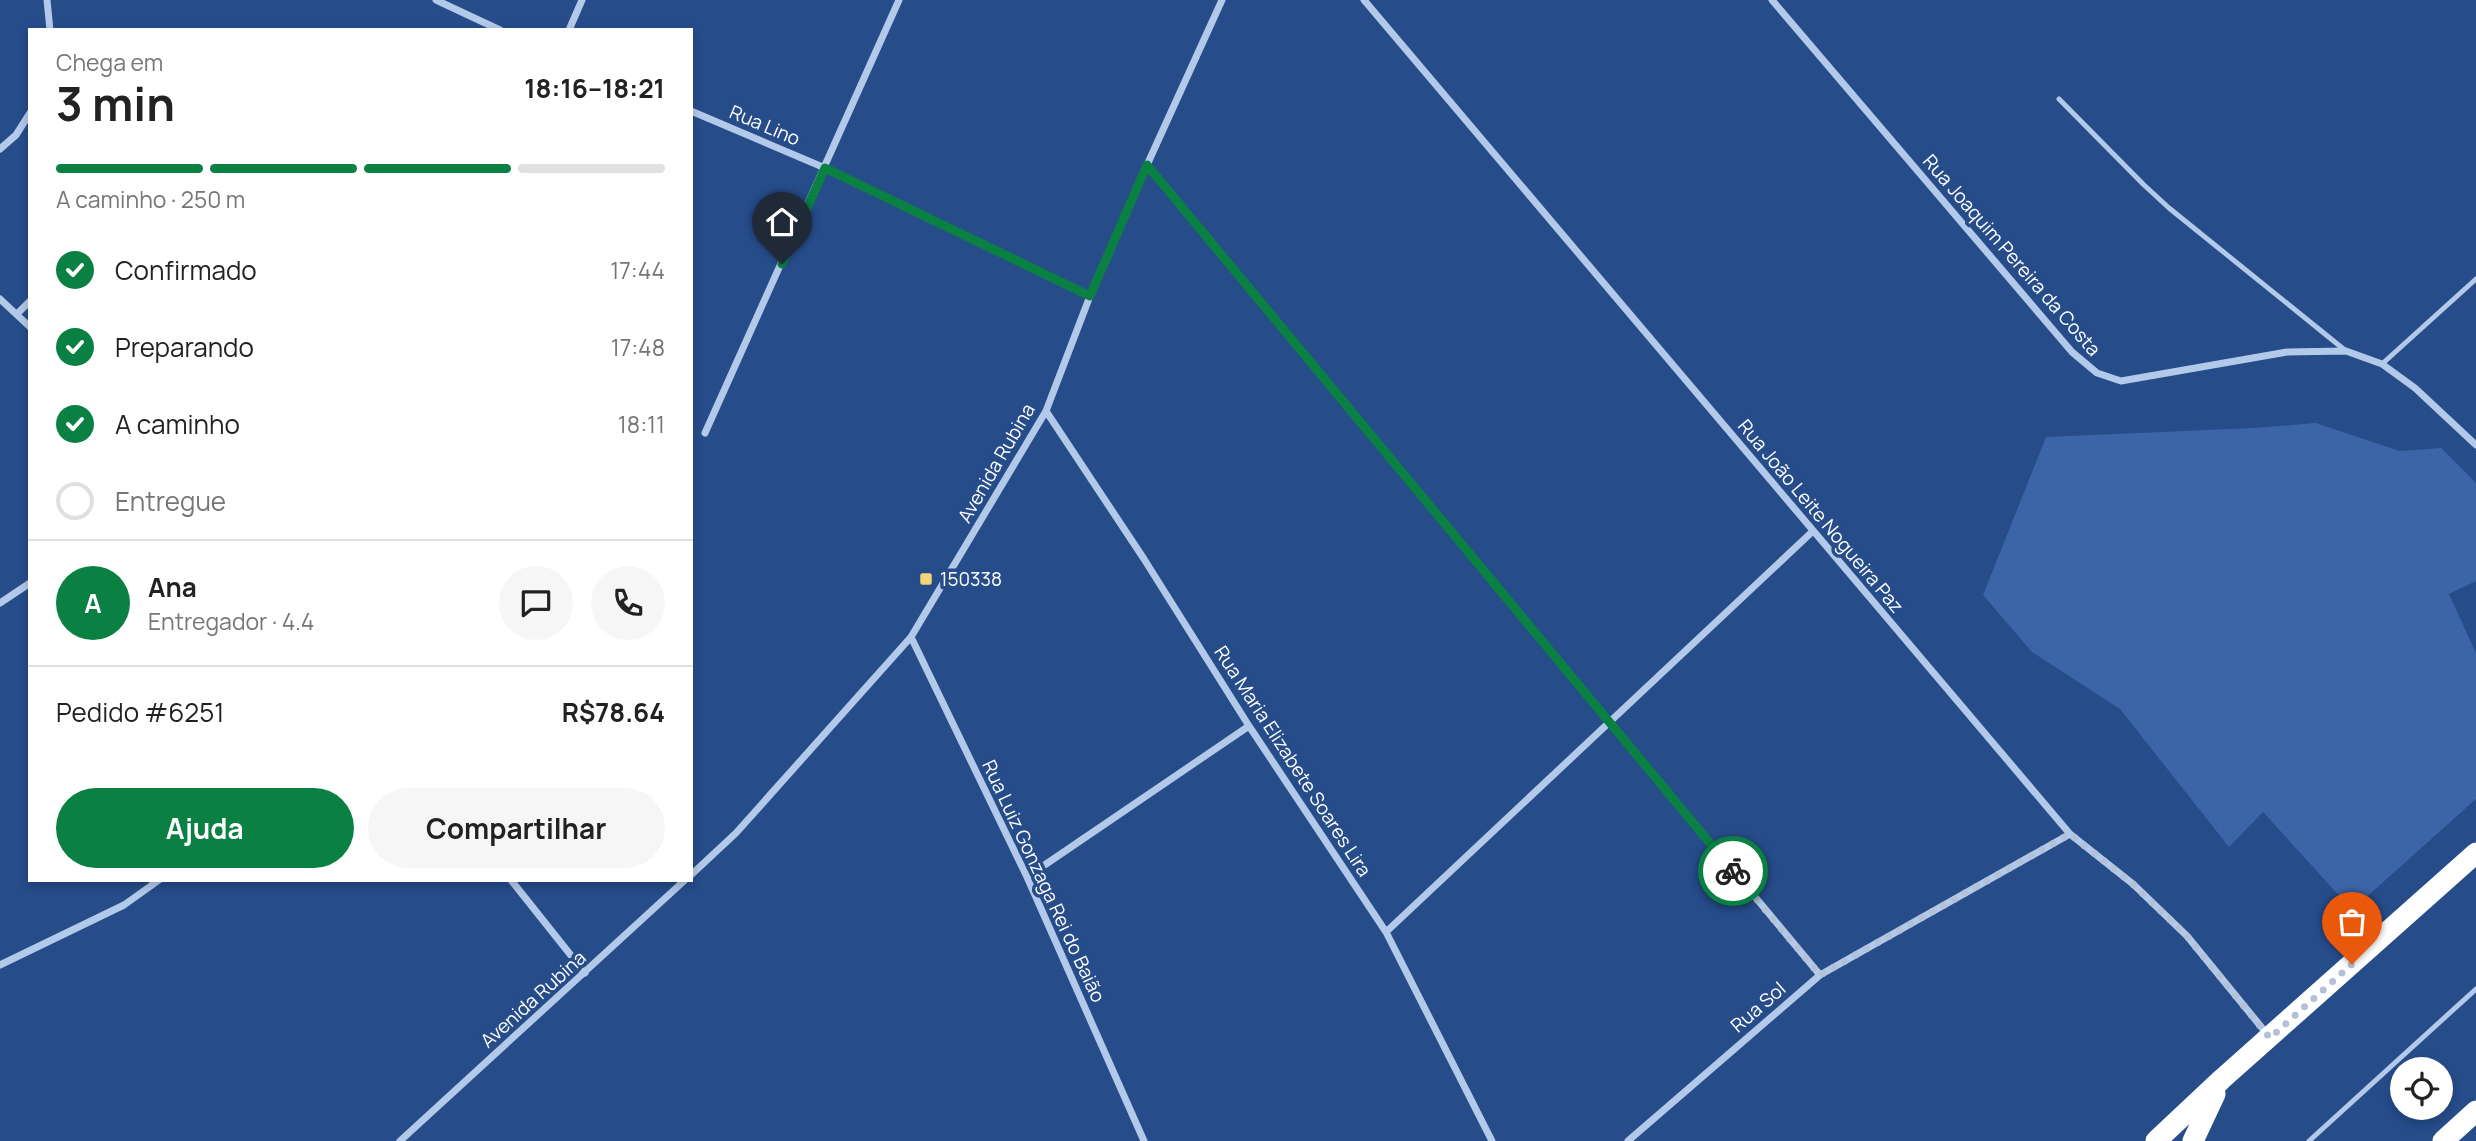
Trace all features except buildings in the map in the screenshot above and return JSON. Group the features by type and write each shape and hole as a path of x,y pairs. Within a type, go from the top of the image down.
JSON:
{"highway":[{"path":"2156,1141 2476,853"},
{"path":"2193,1141 2222,1079"},
{"path":"2443,1141 2476,1111"}],"street":[{"path":"47,0 50,28"},
{"path":"436,0 496,28"},
{"path":"570,28 582,0"},
{"path":"705,433 899,0"},
{"name":"Avenida Rubina","path":"693,873 736,834 911,637 1046,411 1090,296 1222,0"},
{"name":"Rua João Leite Nogueira Paz","path":"1364,0 2070,834 2133,884 2187,936 2270,1038"},
{"name":"Rua Joaquim Pereira da Costa","path":"1772,0 2072,352 2096,373 2121,381 2287,352 2346,351 2382,364 2415,388 2476,445"},
{"name":"Rua Lino","path":"693,112 825,168 1090,296"},
{"path":"0,149 16,135 28,116"},
{"path":"1147,165 1820,975"},
{"path":"0,299 28,325"},
{"path":"17,314 28,303"},
{"name":"Rua Maria Elizabete Soares Lira","path":"1046,411 1144,559 1249,726 1386,932 1492,1141"},
{"path":"1386,932 1813,531"},
{"path":"0,603 28,584"},
{"name":"Rua Luiz Gonzaga Rei do Baião","path":"911,637 1027,877 1144,1141"},
{"path":"1027,877 1249,726"},
{"name":"Rua Sol","path":"1628,1141 1820,975 2070,834"},
{"path":"0,965 124,905 156,882"},
{"path":"513,882 585,973"},
{"name":"Avenida Rubina","path":"400,1141 683,882"}],"lane":[{"path":"2059,99 2169,208 2346,351"},
{"path":"2382,364 2476,279"},
{"path":"2309,1141 2476,989"}],"shaded area":[{"path":"2316,423 2400,451 2441,448 2476,483 2476,581 2449,594 2476,653 2476,799 2352,910 2263,812 2229,847 2120,709 2032,652 1983,595 2046,437"}],"way so far":[{"path":"1733,871 1820,975 2070,834 2133,884 2187,936 2270,1038 2352,964"}],"place":[{"name":"150338","path":"926,579"}],"route":[{"path":"782,264 825,168 1090,296 1147,165 1733,871"}]}
